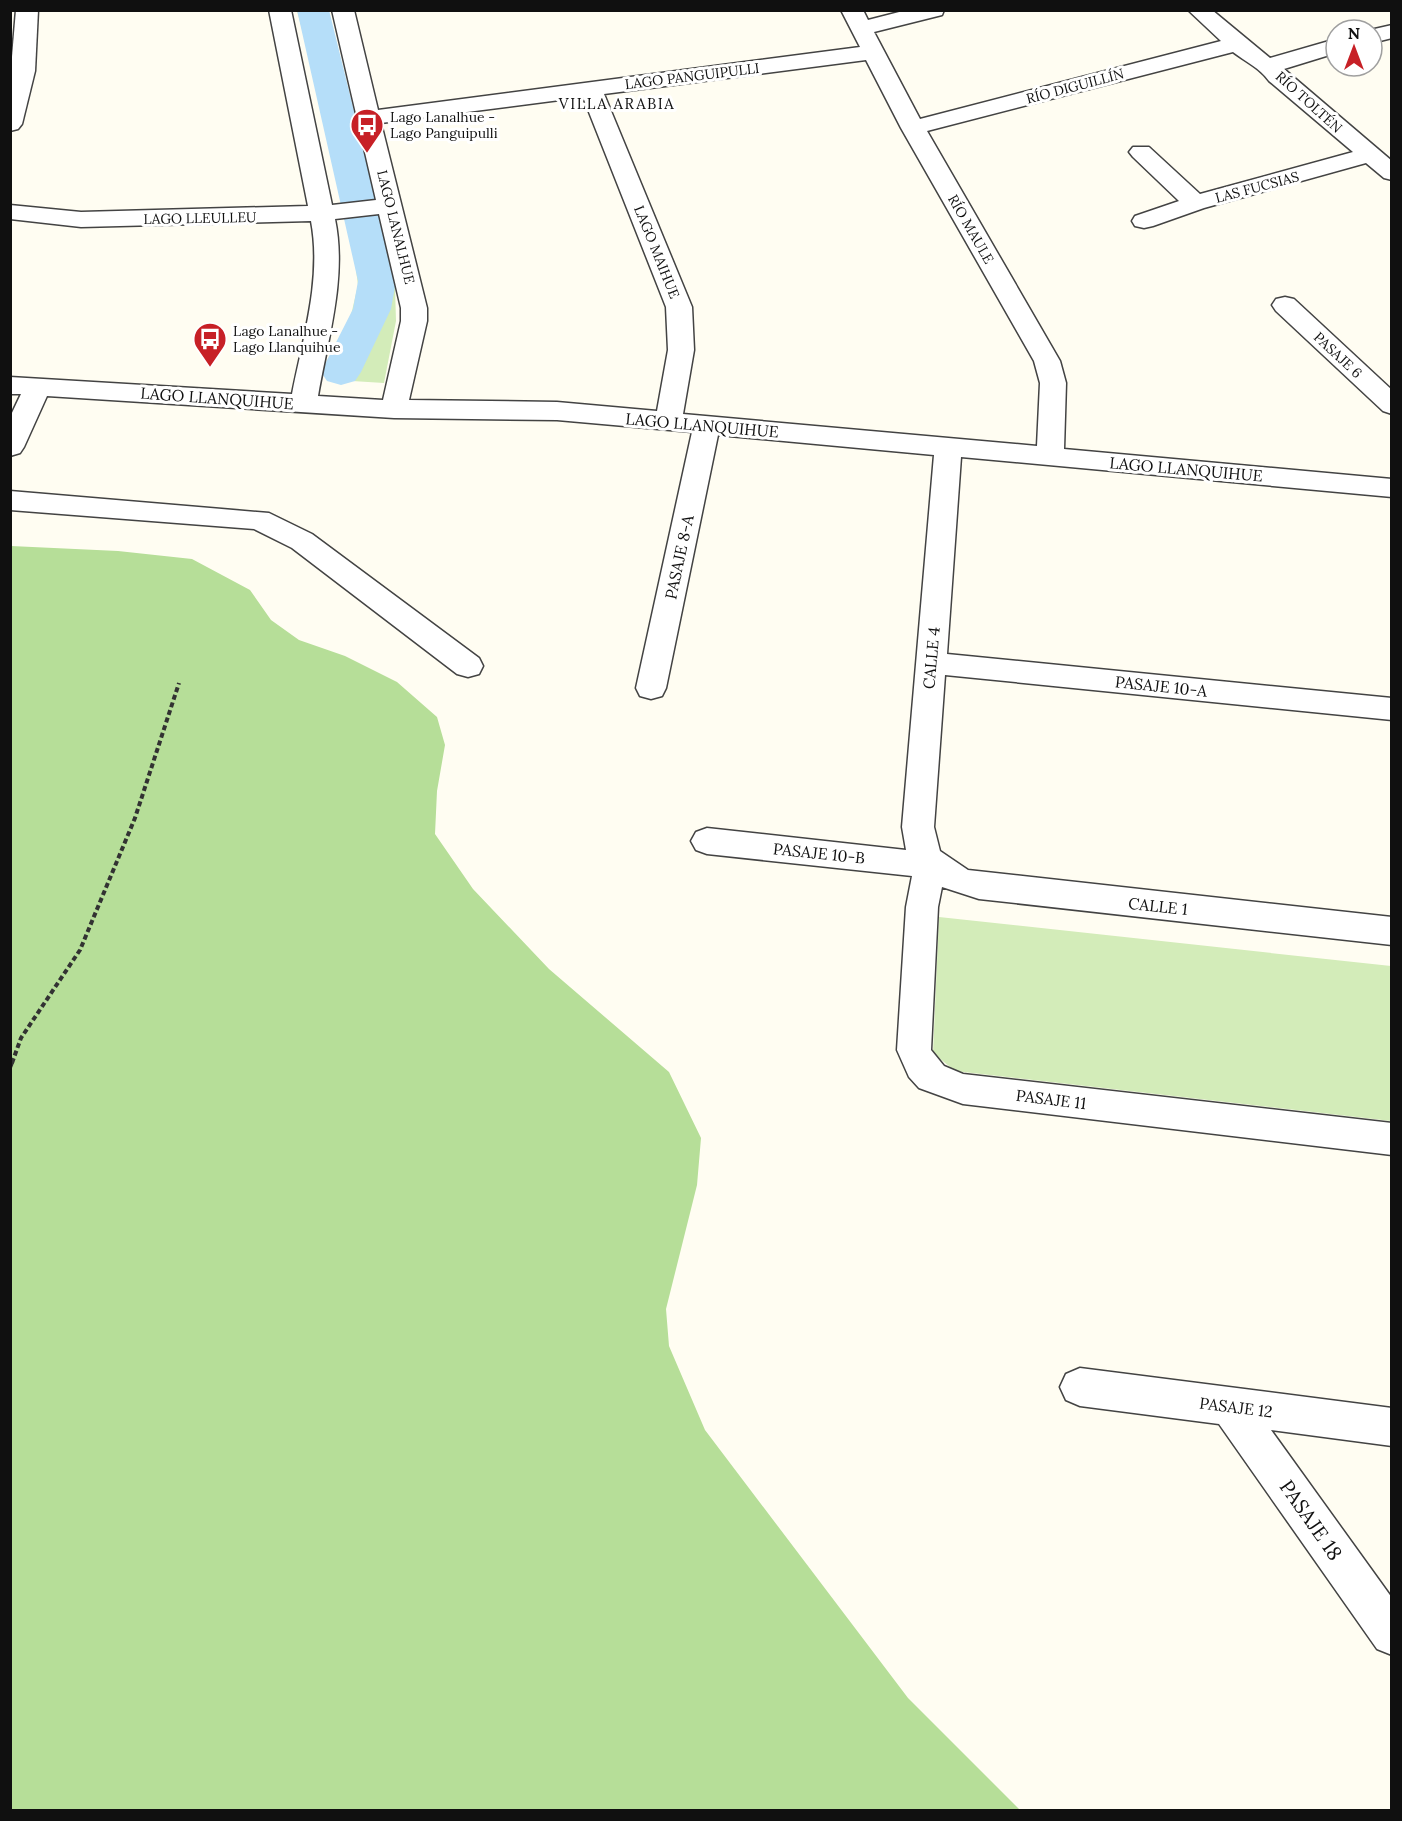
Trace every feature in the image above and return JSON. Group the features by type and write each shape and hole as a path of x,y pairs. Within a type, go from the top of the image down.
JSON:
{"street":[{"path":"10,124 24,71 27,10"},
{"path":"280,10 324,215 327,241 325,287 303,404"},
{"name":"LAGO LANALHUE","path":"343,10 414,308 414,321 394,409"},
{"path":"857,20 934,10"},
{"name":"RÍO TOLTÉN","path":"1198,10 1257,61 1272,67 1277,76 1392,173"},
{"name":"RÍO MAULE","path":"857,20 913,128 1047,360 1053,383 1050,457"},
{"name":"RÍO DIGUILLÍN","path":"913,128 1237,44"},
{"path":"1272,67 1280,61 1324,49"},
{"name":"LAGO PANGUIPULLI","path":"368,118 873,52"},
{"name":"LAGO MAIHUE","path":"591,89 679,307 683,324 682,353 668,422"},
{"path":"1141,152 1195,203"},
{"name":"LAS FUCSIAS","path":"1144,221 1195,203 1370,155"},
{"name":"LAGO LLEULLEU","path":"10,212 64,220 324,215 390,205"},
{"name":"PASAJE 6","path":"1285,305 1392,405"},
{"name":"LAGO LLANQUIHUE","path":"10,385 394,409 525,409 1392,488"},
{"path":"10,447 38,387"},
{"name":"PASAJE 8-A","path":"651,688 707,425"},
{"name":"CALLE 4","path":"930,865 922,853 918,827 948,448"},
{"path":"10,500 259,520 302,541 468,666"},
{"name":"PASAJE 10-A","path":"931,663 1392,709"},
{"name":"PASAJE 10-B","path":"707,840 930,865"},
{"name":"CALLE 1","path":"930,865 944,875 979,886 1392,930"},
{"name":"PASAJE 11","path":"930,865 922,907 914,1050 917,1062 936,1081 963,1089 1392,1139"},
{"name":"PASAJE 12","path":"1080,1387 1392,1427"},
{"name":"PASAJE 18","path":"1230,1406 1392,1634"}],"path":[{"path":"10,1067 21,1038 80,950 135,818 179,683"}],"green space":[{"path":"297,11 322,11 395,287 396,321 384,383 336,380 358,285 345,186"},
{"path":"11,546 118,551 192,559 250,590 271,620 299,640 345,656 397,682 437,717 445,745 437,791 435,834 473,889 549,969 669,1072 701,1138 697,1185 666,1309 669,1346 705,1430 908,1698 1020,1810 11,1810"},
{"path":"939,917 1391,966 1391,1121 955,1071 933,1053"}],"waterway":[{"path":"313,10 377,281 372,309 341,372"}],"place":[{"name":"Lago Lanalhue - Lago Panguipulli","path":"367,154"},
{"name":"Lago Lanalhue - Lago Llanquihue","path":"210,368"}],"district":[{"name":"VILLA ARABIA","path":"617,104"}]}
